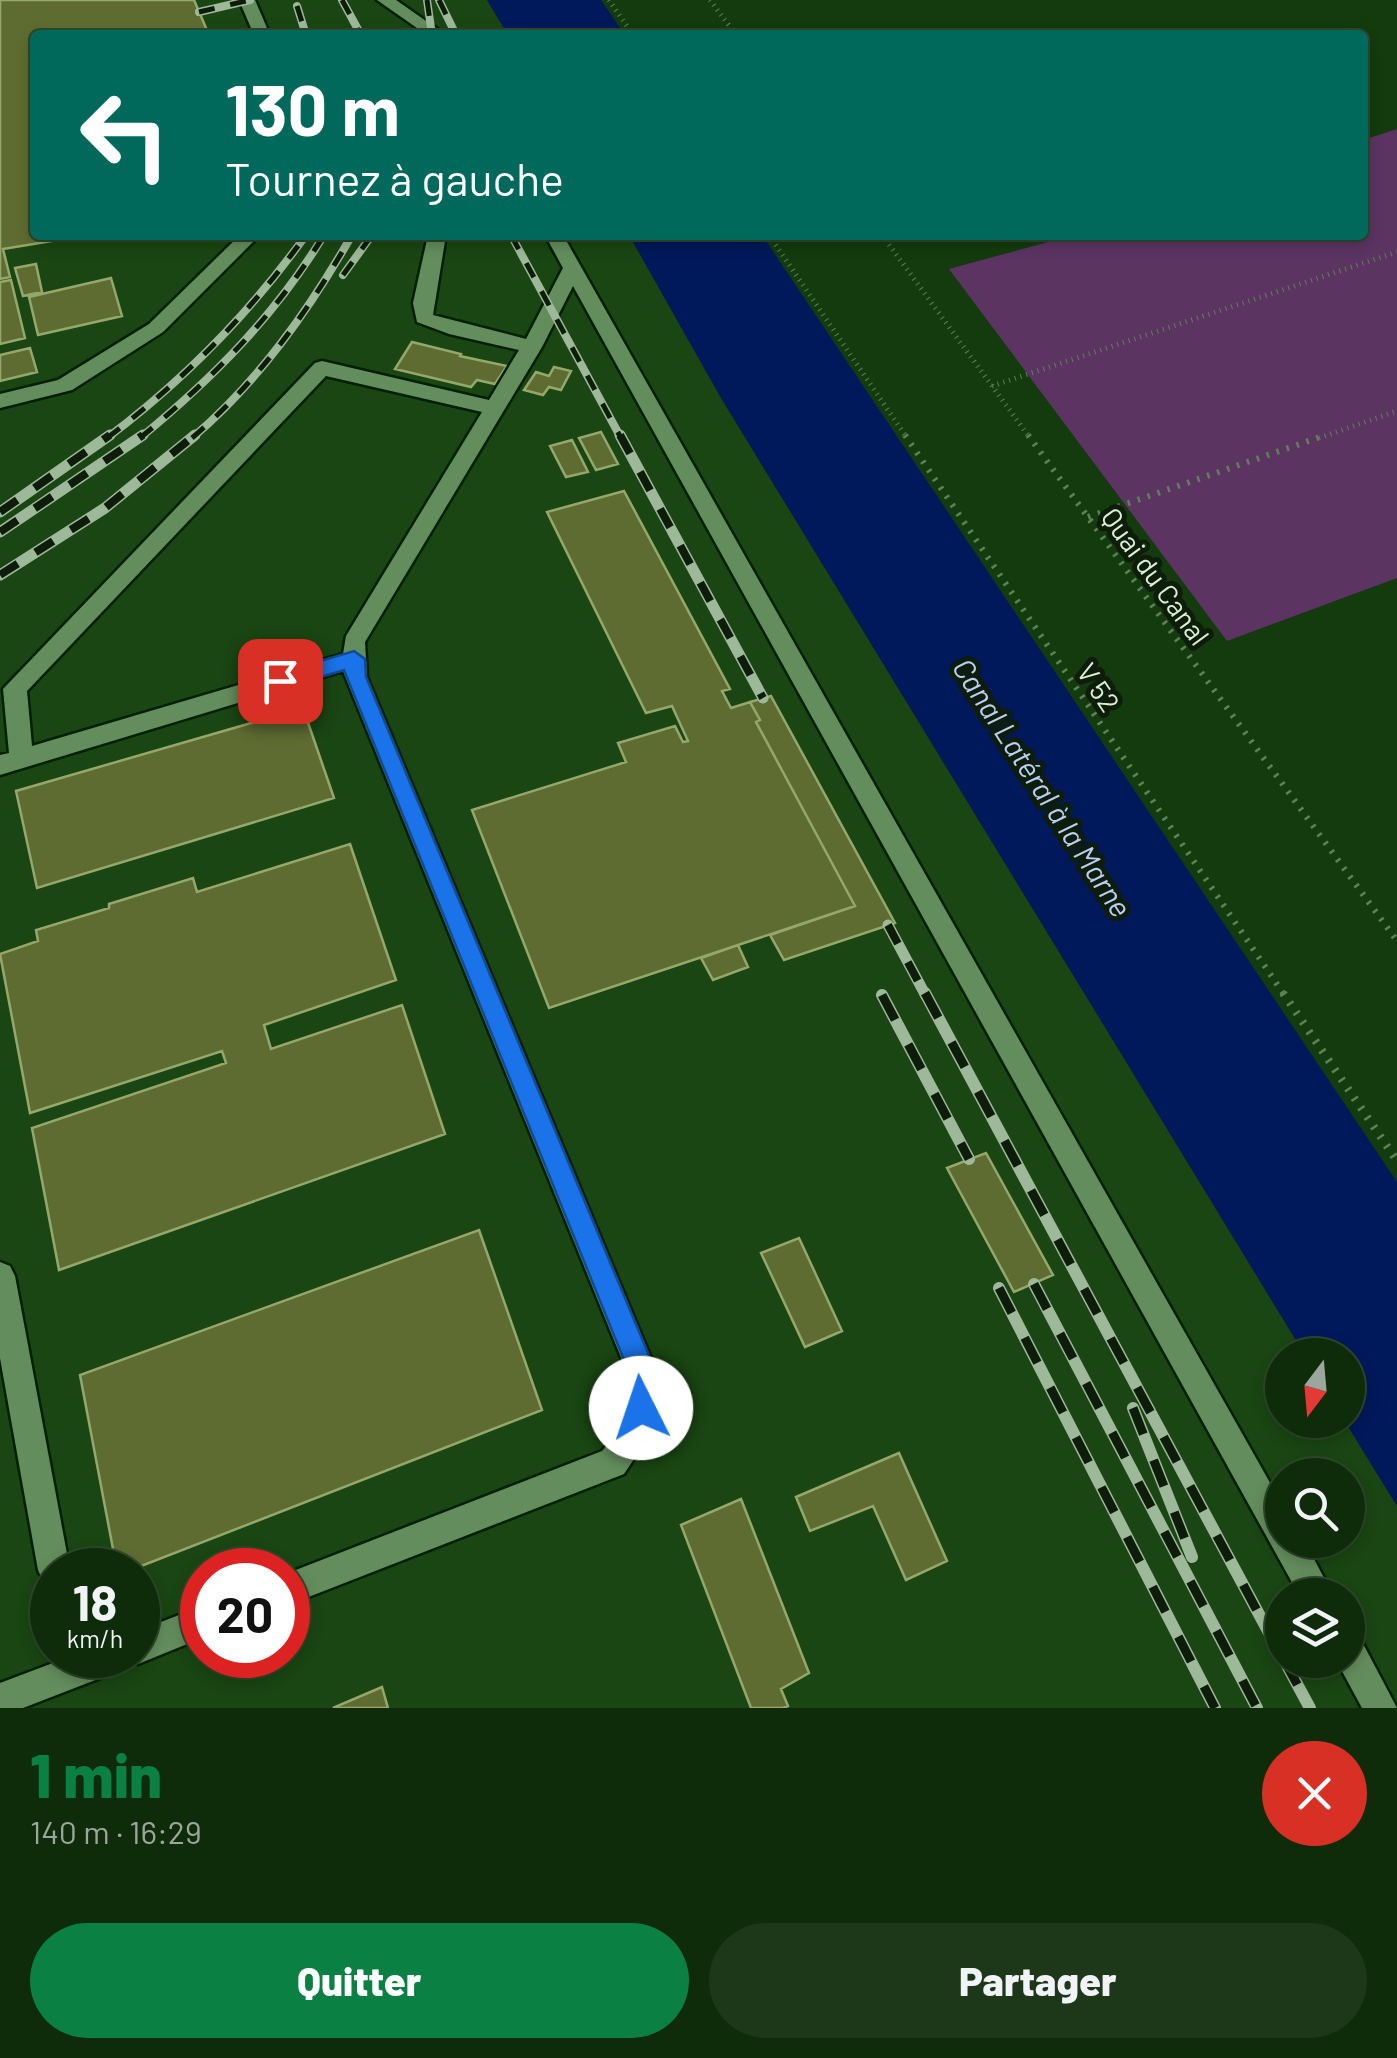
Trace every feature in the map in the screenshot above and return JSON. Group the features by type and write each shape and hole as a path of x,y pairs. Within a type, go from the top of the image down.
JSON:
{"lane":[{"path":"247,0 260,30"},
{"path":"385,0 430,30"},
{"path":"0,402 64,385 156,328 245,240"},
{"path":"436,240 423,303 424,318 456,330 532,347"},
{"path":"557,240 1265,1503"},
{"path":"310,1581 613,1464 635,1435 646,1382 355,677 354,642 532,347 572,268"},
{"path":"354,659 11,762 15,689 322,368 496,408"},
{"path":"0,1276 50,1548"},
{"path":"0,1700 44,1678"},
{"path":"1363,1678 1380,1708"}],"path":[{"path":"610,0 630,30"},
{"path":"710,0 732,30"},
{"name":"V 52","path":"772,240 1397,1161"},
{"name":"Quai du Canal","path":"886,240 1397,941"},
{"path":"992,386 1397,252"},
{"path":"1088,517 1397,411"}],"shaded area":[{"path":"0,0 487,0 505,30 30,30 30,240 632,240 721,398 1295,1338 1265,1338 1265,1438 1355,1438 1397,1506 1397,1708 0,1708"},
{"path":"1397,129 1397,578 1227,641 949,269 1056,240 1368,240 1368,138"}],"water":[{"path":"487,0 601,0 622,30 505,30"},
{"name":"Canal Latéral à la Marne","path":"632,240 765,240 1397,1182 1397,1506 1355,1438 1365,1438 1365,1338 1295,1338 721,398"}],"building":[{"path":"0,0 194,0 207,30 30,30 30,240 58,240 3,249 10,277 0,279"},
{"path":"36,264 42,292 23,296 15,268"},
{"path":"111,278 122,316 38,335 29,297"},
{"path":"11,280 25,338 0,344 0,282"},
{"path":"412,342 507,366 495,384 477,380 471,387 395,369"},
{"path":"30,348 37,372 0,381 0,355"},
{"path":"554,367 571,371 561,390 549,387 543,395 524,390 536,372 549,376"},
{"path":"601,432 618,464 596,470 579,438"},
{"path":"572,440 588,472 566,477 550,446"},
{"path":"624,491 730,689 722,691 731,708 750,702 760,720 756,722 855,906 549,1008 472,810 626,762 618,743 675,726 683,742 688,741 672,706 646,713 547,512"},
{"path":"771,696 895,923 784,960 770,935 855,906 756,722 760,720 750,702"},
{"path":"303,708 334,798 37,888 16,791"},
{"path":"350,844 396,980 264,1025 271,1049 402,1005 445,1134 59,1270 32,1128 226,1063 222,1051 30,1113 0,954 38,941 36,930 109,908 109,904 193,878 197,892"},
{"path":"738,945 748,967 713,980 701,958"},
{"path":"986,1153 1053,1275 1014,1292 947,1168"},
{"path":"479,1230 542,1410 160,1559 160,1548 113,1548 80,1375"},
{"path":"799,1238 842,1331 805,1347 761,1253"},
{"path":"899,1453 947,1561 906,1580 873,1506 810,1531 796,1497"},
{"path":"741,1499 809,1673 781,1689 788,1706 783,1708 751,1708 681,1525"},
{"path":"382,1687 388,1708 333,1708"}],"railway":[{"path":"199,12 250,0"},
{"path":"342,0 358,30"},
{"path":"427,0 431,30"},
{"path":"439,0 454,30"},
{"path":"297,6 304,30"},
{"path":"107,438 163,393 214,344 302,240"},
{"path":"140,438 241,344 285,292 321,240"},
{"path":"192,438 239,393 281,343 349,240"},
{"path":"343,275 368,240"},
{"path":"514,240 621,438"},
{"path":"0,512 110,435"},
{"path":"0,532 143,435"},
{"path":"0,575 105,508 195,435"},
{"path":"620,435 763,698"},
{"path":"888,925 926,996"},
{"path":"925,993 1265,1625"},
{"path":"882,995 969,1159"},
{"path":"1034,1284 1257,1708"},
{"path":"999,1288 1215,1708"},
{"path":"1133,1408 1192,1557"},
{"path":"1294,1678 1310,1708"}],"route":[{"path":"280,681 354,659 355,677 646,1382 641,1408"}]}
